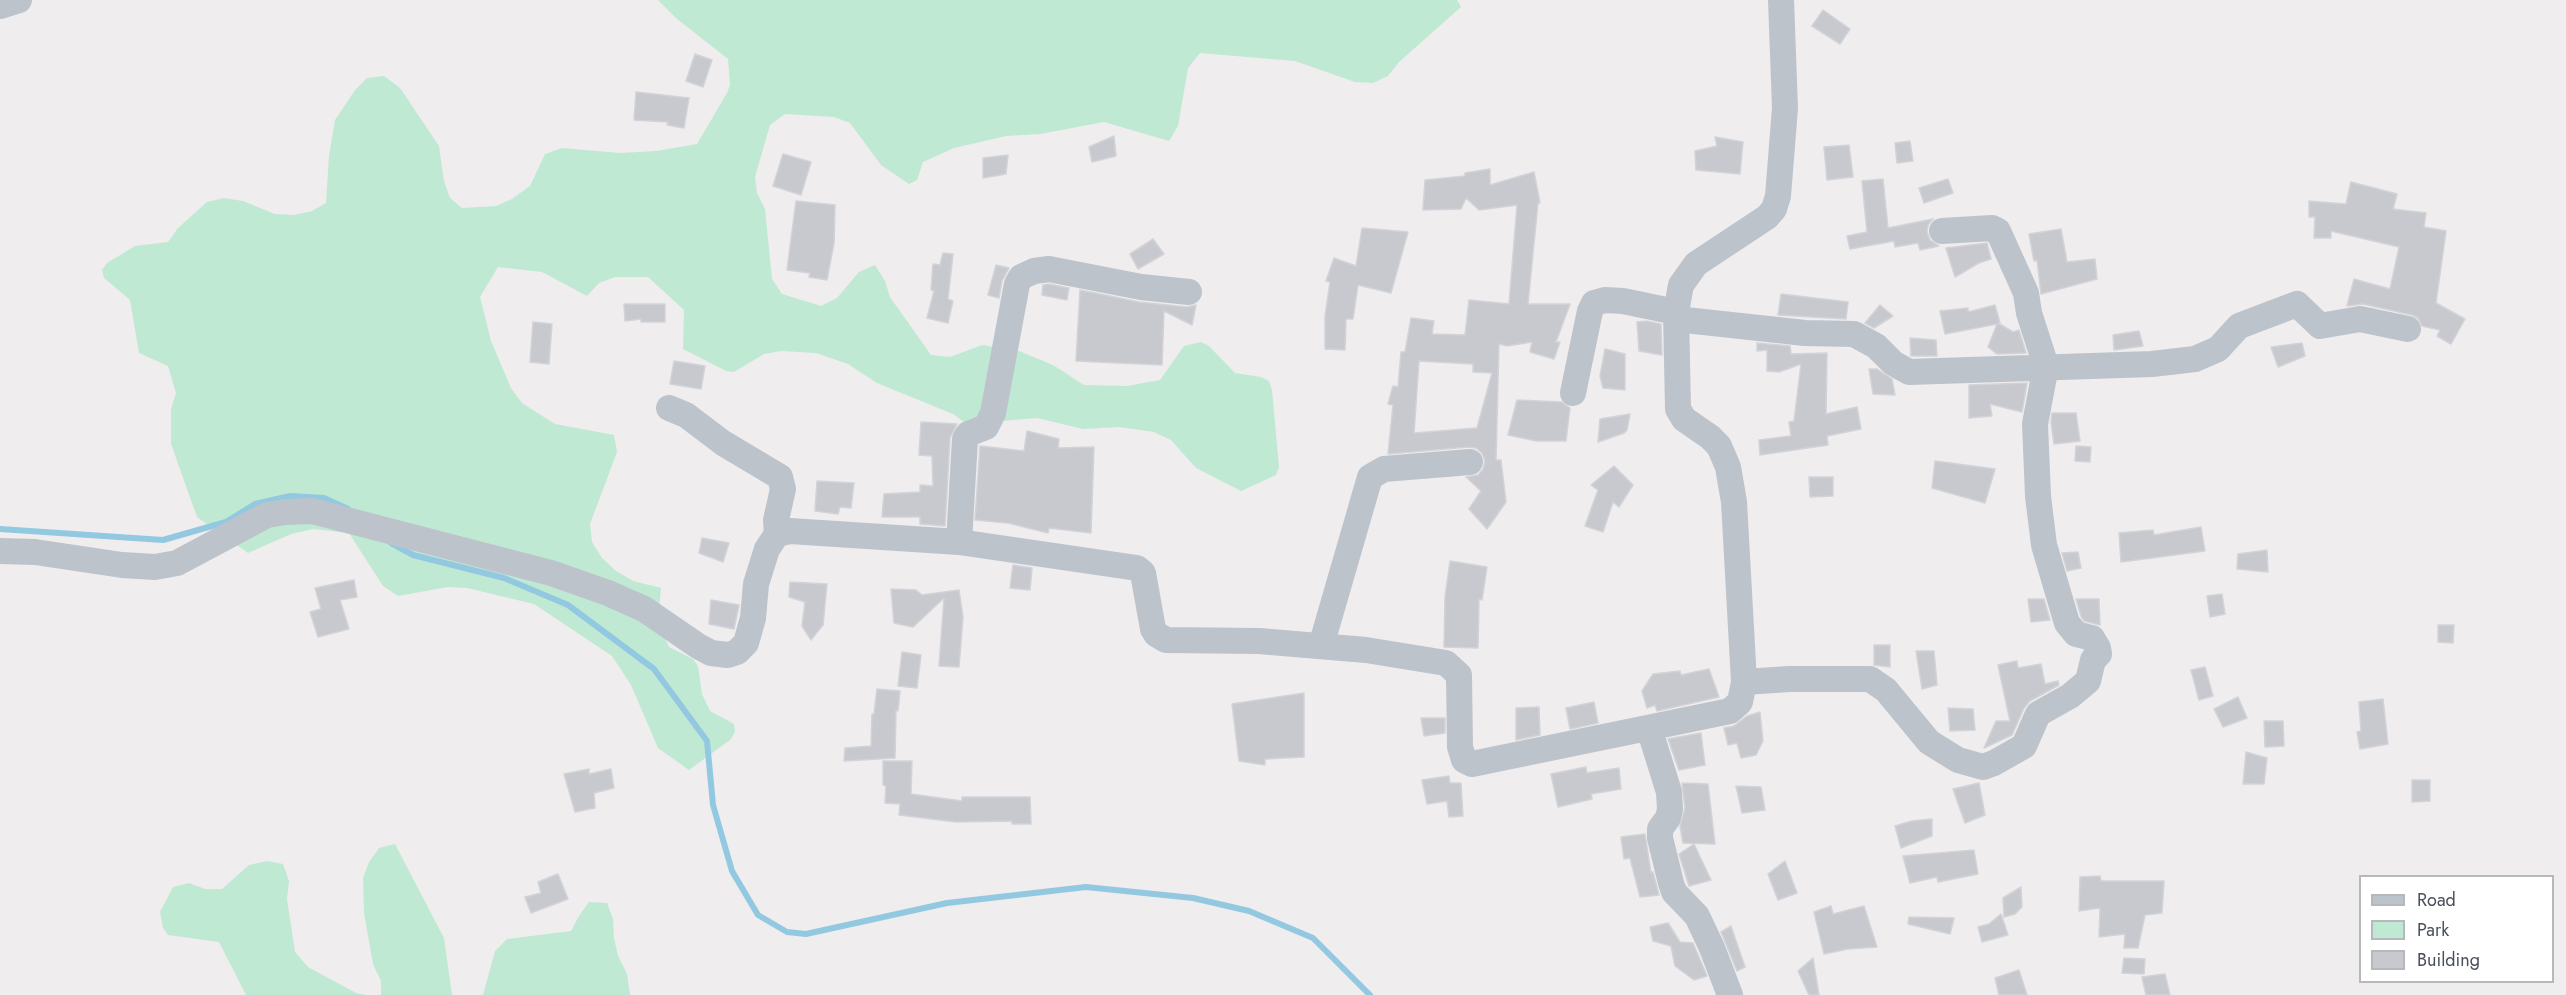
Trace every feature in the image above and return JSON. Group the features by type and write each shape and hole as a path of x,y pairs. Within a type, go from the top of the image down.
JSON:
{"street":[{"path":"0,6 19,0"},
{"path":"777,534 790,531 958,542 1137,568 1143,573 1156,634 1166,640 1259,641 1321,646 1424,658 1452,666 1459,675 1460,747 1464,760 1472,764 1730,711 1740,702 1744,682 1735,514 1728,467 1719,446 1684,419 1678,409 1676,315 1681,285 1696,264 1767,217 1774,208 1778,196 1785,108 1781,0"},
{"path":"1744,682 1789,679 1870,679 1886,690 1929,742 1958,760 1983,767 1994,764 1997,760 2024,746 2038,714 2070,696 2088,681 2093,660 2099,654 2098,648 2092,638 2076,634 2067,623 2044,545 2038,496 2035,424 2046,366 2029,313 2026,293 2001,233 1992,228 1942,231"},
{"path":"958,542 965,439 968,435 986,427 993,413 1017,284 1021,277 1034,271 1049,269 1140,287 1189,292"},
{"path":"1573,393 1590,311 1594,303 1605,300 1623,301 1676,315 1805,333 1854,334 1876,346 1893,363 1909,372 2152,364 2195,359 2218,349 2239,326 2297,304 2320,326 2360,320 2408,329"},
{"path":"0,551 35,552 122,565 155,567 177,563 267,515 312,511 551,573 608,593 644,609 711,653 737,652 746,643 753,618 756,584 767,549 777,534 776,520 783,489 780,477 723,442 686,415 669,408"},
{"path":"1321,646 1370,477 1384,469 1470,462"},
{"path":"1649,728 1669,792 1670,809 1668,818 1660,829 1660,838 1671,883 1674,892 1697,916 1730,995"}],"green space":[{"path":"658,0 1457,0 1461,7 1399,62 1388,76 1373,83 1355,82 1295,61 1200,53 1188,68 1178,126 1169,141 1104,122 1040,134 1006,136 954,148 923,162 917,180 909,184 881,165 850,123 834,117 785,114 770,125 755,177 757,193 765,209 772,279 782,294 821,306 837,298 859,272 875,265 885,281 890,297 931,355 950,357 982,345 1019,351 1053,365 1084,385 1127,386 1160,380 1184,346 1201,342 1209,346 1235,373 1261,377 1269,381 1272,390 1279,467 1276,475 1241,491 1196,468 1171,440 1154,432 1119,427 1083,429 1037,418 967,424 953,414 877,383 848,364 816,353 781,351 764,354 734,372 726,371 683,349 684,310 648,277 615,277 599,283 587,296 542,272 498,267 480,297 491,341 511,388 522,403 555,424 614,435 617,452 590,524 592,542 602,558 616,571 633,581 661,588 658,622 669,647 693,659 698,666 702,694 710,711 734,724 735,732 730,740 689,770 658,748 631,685 612,656 534,604 467,588 448,587 398,596 383,586 349,533 313,529 291,534 248,553 197,517 171,444 171,409 176,393 168,366 139,353 130,300 104,278 102,270 107,263 135,246 168,242 178,228 207,202 224,198 243,201 275,214 294,215 312,211 326,203 329,156 335,120 355,90 367,78 384,76 400,88 439,146 444,181 450,198 462,208 496,206 512,199 530,186 545,154 562,148 620,153 656,151 697,144 730,85 728,59 677,19"},
{"path":"395,844 444,938 452,995 381,995 381,981 373,964 364,913 363,878 369,862 379,848"},
{"path":"267,861 283,864 289,881 287,899 295,952 308,967 356,993 366,995 246,995 219,942 168,935 163,928 160,912 173,887 189,883 205,889 222,889 249,865"},
{"path":"589,902 607,903 613,919 618,956 627,974 630,995 483,995 495,951 507,939 571,931"}],"building":[{"path":"1823,10 1850,29 1840,44 1812,26"},
{"path":"695,54 712,60 703,87 686,81"},
{"path":"636,92 689,98 684,128 667,125 668,122 634,120"},
{"path":"1114,136 1116,156 1092,162 1089,147"},
{"path":"1715,137 1743,142 1740,174 1696,170 1695,151 1717,146"},
{"path":"1910,141 1913,161 1897,163 1895,143"},
{"path":"1849,145 1853,177 1827,180 1824,147"},
{"path":"783,154 811,162 801,195 773,186"},
{"path":"1008,155 1006,174 983,178 983,158"},
{"path":"1490,169 1490,185 1534,172 1540,203 1538,203 1528,304 1570,304 1556,342 1560,342 1554,359 1530,352 1532,342 1507,346 1499,344 1496,460 1501,460 1506,502 1487,529 1469,509 1481,491 1466,477 1478,475 1485,461 1482,453 1476,448 1388,454 1393,405 1388,404 1393,386 1398,387 1401,352 1405,352 1411,318 1434,321 1432,334 1465,335 1469,300 1509,304 1517,205 1479,210 1466,198 1461,209 1423,210 1425,180 1465,176 1465,173","holes":["1419,361 1473,364 1473,372 1492,373 1477,428 1414,433"]},
{"path":"1883,179 1888,228 1933,219 1928,225 1927,232 1930,240 1939,246 1920,250 1918,243 1895,247 1894,241 1850,249 1847,236 1867,232 1862,181"},
{"path":"1948,179 1953,193 1924,203 1919,188"},
{"path":"2351,182 2397,194 2393,209 2426,213 2424,227 2446,231 2436,303 2465,319 2451,344 2437,336 2440,330 2422,326 2418,318 2412,315 2363,304 2347,306 2354,279 2390,289 2399,247 2331,231 2331,238 2314,238 2315,217 2309,217 2309,201 2346,204"},
{"path":"796,201 835,205 834,243 827,280 809,277 810,273 787,270"},
{"path":"1362,228 1408,232 1391,293 1358,285 1353,319 1346,319 1345,350 1325,349 1325,316 1330,282 1326,281 1334,258 1356,266"},
{"path":"2061,229 2067,262 2095,259 2097,279 2041,294 2037,260 2034,261 2029,234"},
{"path":"1153,239 1164,254 1138,269 1130,254"},
{"path":"1987,243 1991,259 1955,277 1946,248"},
{"path":"943,253 953,254 948,299 953,301 948,323 927,318 934,291 931,290 933,264 940,265"},
{"path":"996,265 1009,268 1002,281 999,298 988,295"},
{"path":"1043,285 1069,288 1067,300 1042,295"},
{"path":"1080,290 1139,302 1187,307 1196,305 1192,325 1164,311 1162,365 1076,361"},
{"path":"1781,294 1848,302 1846,319 1778,315"},
{"path":"624,304 665,304 665,322 641,322 641,319 625,321"},
{"path":"1880,305 1893,316 1874,328 1865,323"},
{"path":"1995,305 2000,323 1998,323 2013,332 2019,330 2026,353 1997,354 1988,347 1997,324 1945,334 1940,311 1968,308 1968,312"},
{"path":"1647,321 1661,324 1662,355 1639,351 1637,322"},
{"path":"533,322 552,324 549,364 530,362"},
{"path":"2139,331 2143,346 2114,350 2113,335"},
{"path":"1910,338 1936,340 1937,356 1911,356"},
{"path":"1757,343 1790,346 1791,354 1827,353 1826,414 1857,407 1861,429 1827,436 1828,445 1760,455 1759,440 1791,436 1789,422 1794,421 1801,364 1779,372 1767,371 1767,350 1757,351"},
{"path":"2302,343 2305,356 2278,367 2271,347"},
{"path":"1605,349 1625,354 1625,390 1603,388 1600,376"},
{"path":"674,361 705,366 701,389 670,384"},
{"path":"1869,369 1877,369 1892,379 1895,395 1873,394"},
{"path":"2027,383 2022,412 1990,404 1992,416 1969,418 1969,385"},
{"path":"1517,400 1562,402 1570,408 1566,441 1537,441 1508,435"},
{"path":"2052,413 2076,413 2080,441 2054,444"},
{"path":"1630,414 1627,430 1624,433 1598,442 1600,419"},
{"path":"921,422 957,424 950,438 945,526 920,524 920,517 882,517 884,494 920,492 920,485 933,486 932,456 919,455"},
{"path":"1027,431 1059,439 1058,448 1094,447 1091,533 1049,528 1048,533 1008,523 975,520 980,446 1024,451"},
{"path":"2076,446 2091,447 2090,462 2075,461"},
{"path":"1935,461 1995,469 1985,503 1932,488"},
{"path":"1614,466 1633,485 1619,507 1613,502 1603,532 1585,526 1598,490 1591,485"},
{"path":"1809,477 1833,477 1833,496 1810,497"},
{"path":"817,481 854,483 851,508 840,507 838,514 815,511"},
{"path":"2201,527 2205,551 2121,562 2119,533 2153,530 2154,535"},
{"path":"702,538 729,543 723,562 699,553"},
{"path":"2267,550 2268,572 2237,569 2238,554"},
{"path":"2078,552 2081,568 2067,571 2062,553"},
{"path":"1450,561 1487,567 1482,600 1479,599 1478,648 1444,647 1445,597"},
{"path":"1013,565 1032,568 1030,590 1010,588"},
{"path":"354,580 357,597 340,600 349,629 318,637 310,612 321,609 315,588"},
{"path":"790,582 827,584 823,625 811,640 802,626 805,602 789,597"},
{"path":"891,589 916,590 922,595 959,590 963,617 959,667 939,666 944,598 913,627 894,623"},
{"path":"2222,594 2225,614 2210,617 2207,596"},
{"path":"2028,599 2044,599 2050,620 2031,622"},
{"path":"2076,599 2099,599 2100,625 2084,621"},
{"path":"711,600 739,605 734,629 709,624"},
{"path":"2438,625 2454,625 2453,643 2438,642"},
{"path":"1874,645 1890,645 1890,667 1874,665"},
{"path":"1916,651 1934,651 1937,685 1922,689"},
{"path":"902,652 921,655 917,688 898,686"},
{"path":"2017,661 2018,668 2041,664 2045,684 2058,681 2059,685 2030,701 2024,708 2012,735 1984,748 1996,721 2010,721 1998,665"},
{"path":"2205,667 2213,696 2199,700 2191,670"},
{"path":"1709,669 1719,697 1657,711 1655,705 1647,708 1642,691 1653,674 1680,671 1681,675"},
{"path":"877,689 900,691 898,711 896,710 895,758 844,761 845,748 871,746 872,714 874,714"},
{"path":"1304,693 1304,757 1265,759 1265,765 1239,761 1232,704"},
{"path":"2238,697 2247,718 2223,727 2214,709"},
{"path":"2383,699 2388,744 2360,749 2357,732 2361,731 2359,702"},
{"path":"1594,702 1598,723 1570,729 1566,708"},
{"path":"1539,707 1540,735 1516,740 1516,708"},
{"path":"1948,708 1973,709 1975,730 1950,731"},
{"path":"1760,712 1763,741 1756,755 1741,758 1737,743 1728,745 1724,728 1734,726 1747,716"},
{"path":"1421,718 1445,718 1445,733 1424,736"},
{"path":"2264,721 2283,721 2284,746 2265,747"},
{"path":"1701,733 1705,765 1679,770 1668,739"},
{"path":"2246,752 2267,758 2264,784 2243,784"},
{"path":"883,761 912,761 911,794 962,801 962,797 1030,797 1031,824 1012,824 1012,821 956,822 899,815 900,804 885,803 886,786 883,785"},
{"path":"1586,767 1587,773 1619,768 1621,789 1591,794 1592,799 1558,807 1551,774"},
{"path":"589,769 589,774 611,769 614,788 594,793 595,808 575,812 564,774"},
{"path":"1449,776 1450,783 1461,783 1463,816 1449,817 1447,801 1427,804 1422,780"},
{"path":"2412,780 2430,780 2430,801 2412,802"},
{"path":"1682,783 1708,784 1715,844 1683,843 1680,826 1685,808"},
{"path":"1979,783 1985,815 1965,823 1953,789"},
{"path":"1736,786 1761,787 1765,810 1742,813"},
{"path":"1932,819 1932,836 1901,848 1895,826"},
{"path":"1645,834 1651,873 1653,872 1659,895 1640,897 1630,858 1624,859 1621,837"},
{"path":"1694,844 1711,880 1689,886 1679,854"},
{"path":"1974,850 1978,874 1938,882 1937,877 1910,883 1903,856"},
{"path":"1785,861 1797,893 1778,900 1768,874"},
{"path":"558,874 568,899 531,913 525,897 541,893 538,882"},
{"path":"2100,876 2101,881 2164,881 2162,913 2145,915 2138,948 2124,948 2125,934 2099,937 2100,908 2079,911 2080,877"},
{"path":"2021,887 2022,907 2015,914 2004,917 2003,898"},
{"path":"1831,906 1833,914 1864,906 1877,947 1848,949 1824,954 1814,912"},
{"path":"2001,914 2008,935 1982,942 1978,927 1989,924"},
{"path":"1909,917 1954,918 1950,934 1908,924"},
{"path":"1668,923 1680,942 1693,943 1707,976 1694,980 1675,966 1671,946 1653,941 1650,927"},
{"path":"1731,926 1745,967 1737,971 1721,932"},
{"path":"1813,958 1819,995 1809,995 1798,971"},
{"path":"2124,958 2145,959 2144,974 2122,973"},
{"path":"2019,970 2027,995 1999,995 1995,978"},
{"path":"2165,974 2170,995 2146,995 2142,977"}],"waterway":[{"path":"0,529 163,540 226,522 255,504 290,496 324,498 348,509"},
{"path":"391,543 413,555 504,578 568,605 654,669 707,741 713,805 732,871 758,915 787,932 806,934 947,903 1086,887 1193,898 1249,911 1313,938 1370,995"}]}
